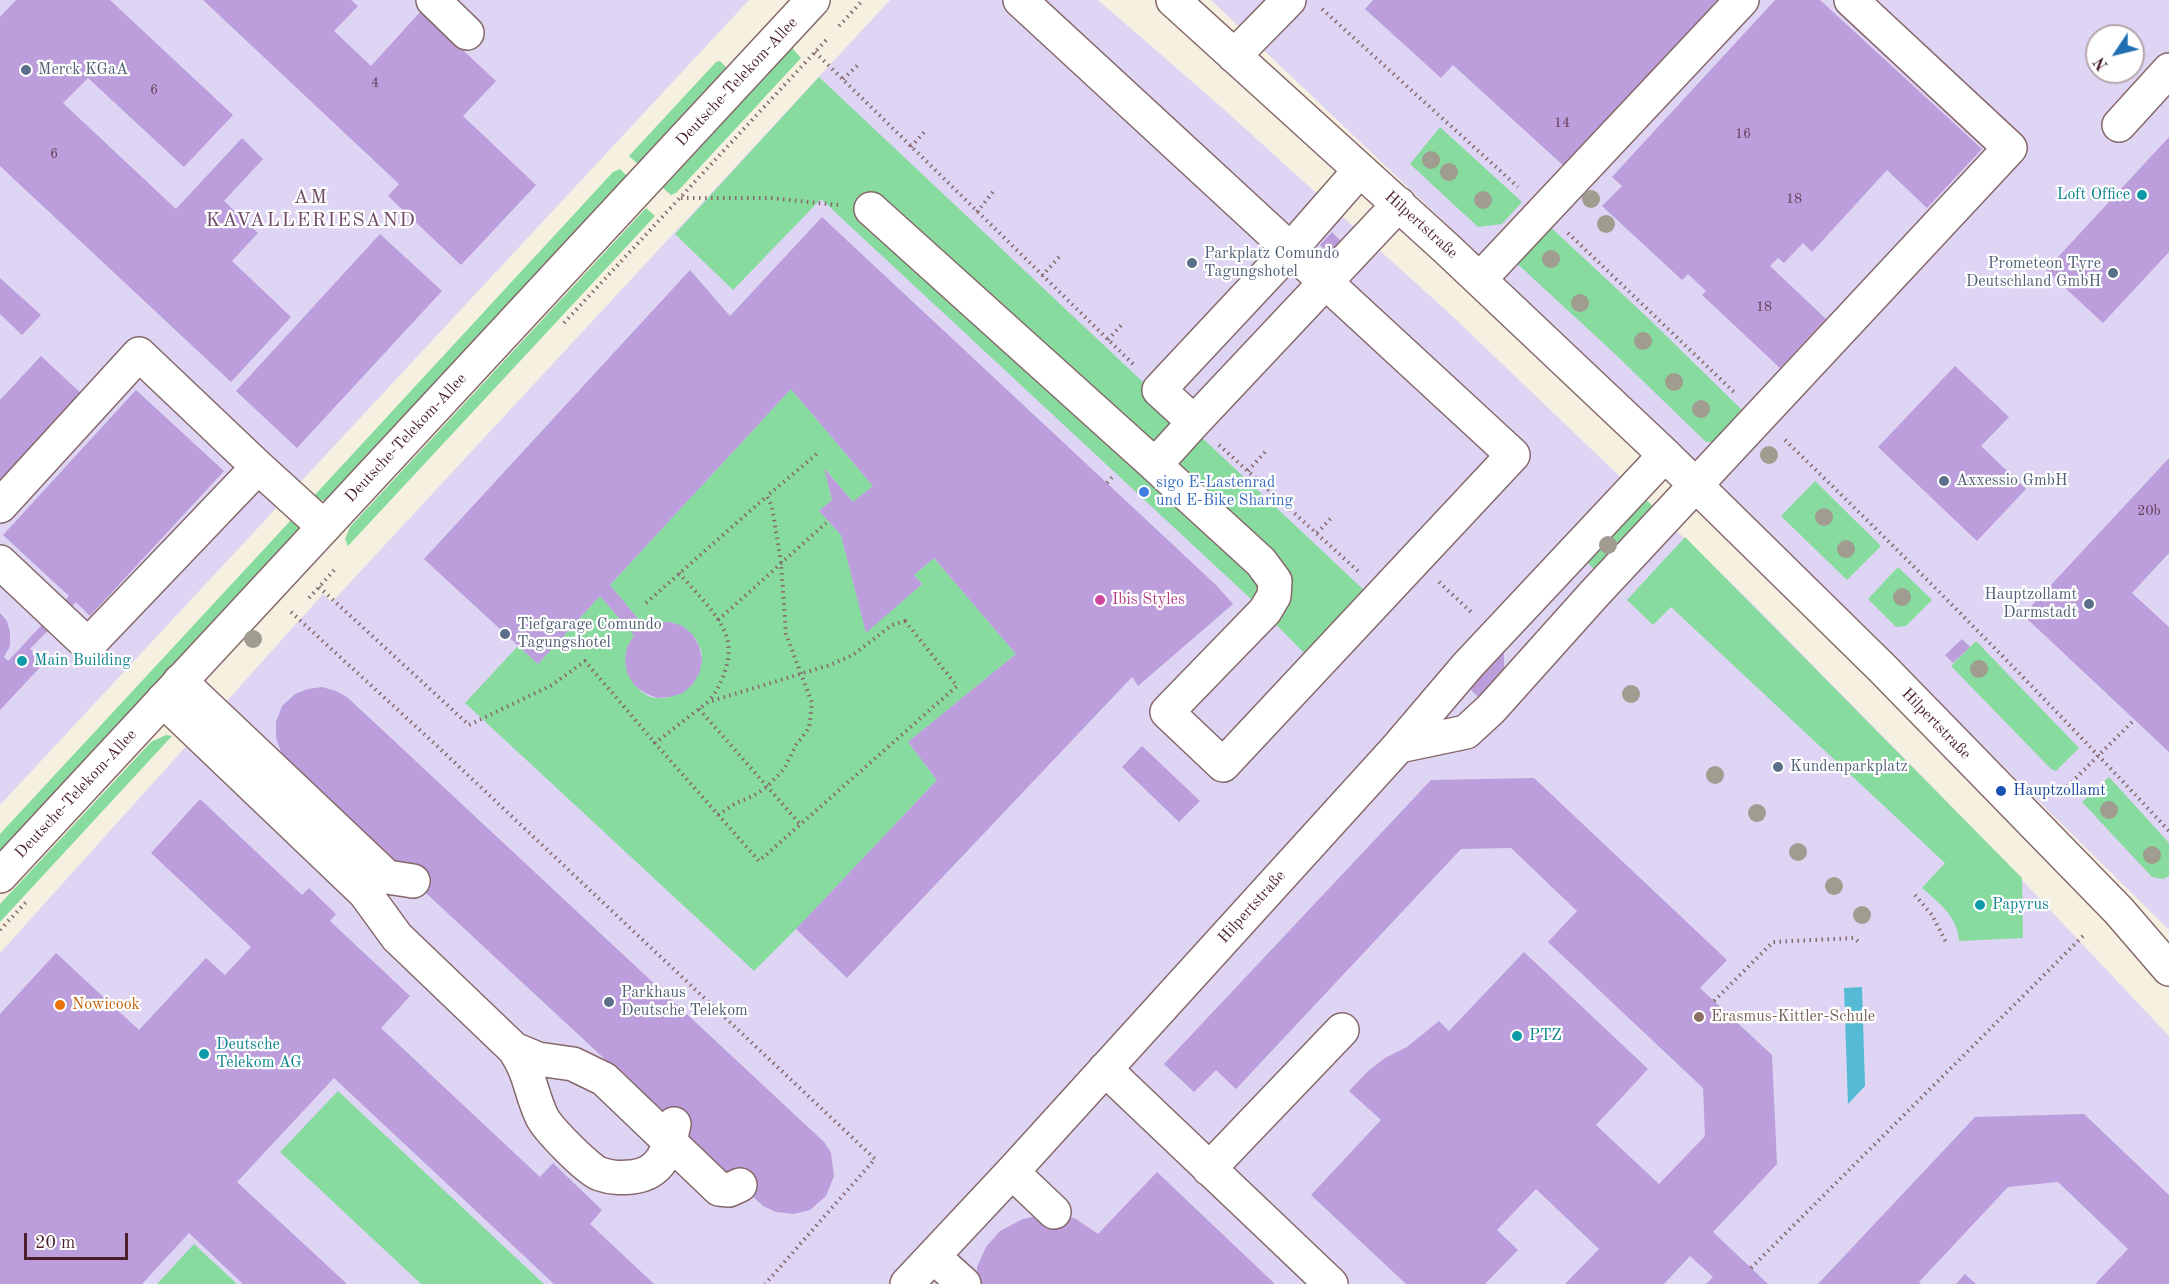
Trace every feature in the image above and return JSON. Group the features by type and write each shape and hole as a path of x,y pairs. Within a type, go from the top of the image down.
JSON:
{"street":[{"path":"433,0 467,33"},
{"name":"Deutsche-Telekom-Allee","path":"0,876 813,0"},
{"path":"871,209 1261,562 1275,580 1274,596 1265,611 1167,712 1223,765 1513,455 1020,0"},
{"name":"Hilpertstraße","path":"1173,0 1399,204 1665,455 1907,694 2119,911 2169,969"},
{"path":"1234,56 1289,0"},
{"path":"1480,279 1742,0"},
{"path":"1399,746 1466,732 1520,679 1595,593 2010,148 1851,0"},
{"path":"2119,125 2169,70"},
{"path":"1194,422 1158,390 1290,250 1360,170"},
{"path":"1155,465 1399,204"},
{"path":"0,506 140,354 324,527"},
{"name":"Hilpertstraße","path":"907,1284 1012,1172 1399,746 1496,635 1665,455"},
{"path":"0,562 88,645 258,466"},
{"path":"171,691 387,877 413,881"},
{"path":"171,691 365,893 397,937 514,1049 524,1064 543,1120 557,1137 597,1174 616,1179 638,1176 656,1168 669,1149 672,1133"},
{"path":"1209,1169 1342,1030"},
{"path":"514,1049 538,1059 573,1064 604,1079 672,1133 719,1188 729,1190 740,1185"},
{"path":"1105,1069 1331,1284"},
{"path":"1012,1172 1053,1212"},
{"path":"934,1257 964,1284"}],"path":[{"path":"816,52 1158,390"},
{"path":"843,79 859,64"},
{"path":"911,147 926,130"},
{"path":"977,212 993,192"},
{"path":"680,198 771,198 871,209"},
{"path":"1042,276 1059,257"},
{"path":"1108,340 1124,322"},
{"path":"1194,422 1383,593"},
{"path":"646,603 819,452"},
{"path":"1248,471 1265,452"},
{"path":"718,815 767,787 783,769 808,728 812,703 786,634 781,562 772,507 767,496"},
{"path":"1317,533 1333,516"},
{"path":"718,620 826,523"},
{"path":"1414,559 1496,635"},
{"path":"656,742 708,702 718,690 728,660 727,633 679,573"},
{"path":"320,587 469,725 552,685 585,661 759,861 957,686 905,621 892,625 853,655 830,665 708,702"},
{"path":"267,588 875,1159 765,1284"},
{"path":"699,709 800,824"},
{"path":"2063,791 2134,720"},
{"path":"1915,895 1932,915 1946,942"},
{"path":"1751,1268 2085,934"},
{"path":"1714,1001 1773,942 1854,938 1861,944"}],"shaded area":[{"path":"0,0 749,0 0,805"},
{"path":"890,0 1098,0 1218,104 1449,313 1750,601 1968,823 2169,1036 2169,1284 0,1284 0,953 323,594 332,602"},
{"path":"1211,0 2169,0 2169,930 1661,428"}],"green space":[{"path":"792,48 801,58 676,193 671,195 663,188"},
{"path":"720,61 727,68 638,164 629,156 716,62"},
{"path":"819,77 1367,593 1304,653 1252,600 821,199 733,290 675,234"},
{"path":"1440,127 1522,202 1502,224 1478,227 1410,164"},
{"path":"620,169 627,176 329,498 319,502 313,497 613,172"},
{"path":"646,208 655,216 348,546 345,539 350,527"},
{"path":"1544,221 1745,413 1717,442 1706,442 1511,258"},
{"path":"791,389 873,486 853,502 825,469 832,500 819,511 841,535 866,632 922,584 914,575 934,558 1016,654 908,742 937,780 754,971 465,703 518,646 538,664 600,596 634,635 627,650 626,659 630,674 640,691 655,698 670,697 685,690 696,677 702,662 699,646 687,630 677,624 661,622 644,626 610,585"},
{"path":"1815,481 1881,546 1847,580 1781,516"},
{"path":"1642,496 1657,510 1597,572 1582,557"},
{"path":"292,519 302,525 299,530 0,852 0,834"},
{"path":"1685,537 2022,878 2023,938 1959,941 1958,932 1951,918 1941,905 1922,888 1945,863 1671,607 1653,625 1627,600"},
{"path":"1898,567 1932,600 1906,626 1896,627 1868,599"},
{"path":"1976,641 2079,748 2056,771 2051,769 1951,666"},
{"path":"166,735 172,736 0,922 0,904 151,742"},
{"path":"2109,777 2169,843 2169,876 2163,879 2152,877 2082,802"},
{"path":"338,1091 544,1284 421,1284 280,1152"},
{"path":"194,1244 237,1284 157,1284"}],"water":[{"path":"1862,987 1865,1086 1848,1104 1844,988"}],"building":[{"path":"16,0 110,0 233,115 184,167 88,78 63,103 176,209 242,138 263,159 224,201 258,233 232,261 291,317 231,382 0,166 0,17"},
{"path":"203,0 351,0 358,6 334,31 371,66 421,11 496,81 463,116 536,185 461,265 388,196 399,184"},
{"path":"1373,0 1717,0 1566,168 1453,65 1441,78 1365,9"},
{"path":"1775,0 1820,0 1982,149 1927,208 1887,170 1812,252 1803,243 1784,263 1778,258 1770,266 1826,319 1780,368 1702,295 1706,291 1688,274 1682,280 1602,206 1622,186 1612,177"},
{"name":"Loft Office","path":"2169,137 2169,252 2103,323 2046,270"},
{"name":"Ibis Styles","path":"822,217 1216,585 1233,604 1138,686 1132,677 847,978 796,929 937,780 908,742 1016,654 934,558 914,575 922,584 866,633 841,535 819,511 832,500 824,468 853,502 873,486 791,389 610,585 644,626 656,622 670,622 683,626 693,635 699,646 702,660 700,672 693,684 683,693 657,698 634,685 627,673 625,660 627,647 634,635 600,596 538,664 424,559 690,270 730,316"},
{"path":"1332,232 1341,241 1329,254 1320,245"},
{"path":"380,234 442,291 297,448 236,391"},
{"path":"0,278 41,315 22,335 0,314"},
{"path":"41,356 86,398 0,492 0,400"},
{"path":"1955,366 2009,417 1981,446 2026,489 1977,541 1878,447"},
{"path":"136,390 224,471 90,616 76,602 30,649 45,662 0,710 0,613 7,621 10,632 10,646 4,657 8,661 69,596 3,535"},
{"name":"Hauptzollamt Darmstadt","path":"2169,458 2169,553 2132,593 2169,627 2169,752 2023,615"},
{"path":"1962,639 1970,647 1953,663 1945,655"},
{"path":"1504,647 1504,679 1482,701 1466,685"},
{"name":"Parkhaus Deutsche Telekom","path":"322,687 347,697 824,1142 831,1153 834,1176 826,1196 810,1210 794,1214 776,1212 763,1206 413,881 290,763 281,752 276,738 276,722 282,706 295,694"},
{"path":"1142,746 1200,801 1179,822 1122,767"},
{"name":"PTZ","path":"1534,778 1727,960 1700,988 1772,1055 1777,1164 1713,1232 1768,1284 1706,1284 1713,1277 1690,1256 1664,1284 1565,1284 1599,1249 1536,1189 1497,1230 1518,1250 1485,1284 1406,1284 1311,1195 1381,1120 1349,1091 1368,1071 1385,1058 1407,1047 1439,1021 1449,1031 1524,952 1648,1069 1596,1125 1659,1184 1705,1136 1703,1088 1548,942 1577,911 1511,848 1461,849 1236,1089 1216,1070 1194,1092 1164,1064 1431,780"},
{"name":"Deutsche Telekom AG","path":"200,799 302,895 309,888 336,914 330,921 410,996 381,1028 540,1177 553,1163 602,1210 590,1224 654,1284 554,1284 334,1078 237,1182 347,1284 243,1284 189,1233 142,1284 0,1284 0,1014 56,953 139,1030 206,958 225,975 251,947 151,853"},
{"path":"2084,1114 2169,1195 2169,1284 2097,1284 2128,1249 2058,1182 2008,1187 1919,1282 1921,1284 1818,1284 1975,1117"},
{"path":"1157,1172 1275,1284 977,1284 977,1267 986,1247 1000,1231 1023,1219 1054,1212 1076,1219 1098,1234"},
{"path":"1965,1274 1976,1284 1956,1284"}],"place":[{"name":"Merck KGaA","path":"26,70"},
{"name":"Loft Office","path":"2142,195"},
{"name":"Parkplatz Comundo Tagungshotel","path":"1192,263"},
{"name":"Prometeon Tyre Deutschland GmbH","path":"2113,273"},
{"name":"Axxessio GmbH","path":"1944,481"},
{"name":"sigo E-Lastenrad und E-Bike Sharing","path":"1144,492"},
{"name":"Ibis Styles","path":"1100,600"},
{"name":"Hauptzollamt Darmstadt","path":"2089,604"},
{"name":"Tiefgarage Comundo Tagungshotel","path":"505,634"},
{"name":"Main Building","path":"22,661"},
{"name":"Kundenparkplatz","path":"1778,767"},
{"name":"Hauptzollamt","path":"2001,791"},
{"name":"Papyrus","path":"1980,905"},
{"name":"Parkhaus Deutsche Telekom","path":"609,1002"},
{"name":"Nowicook","path":"60,1005"},
{"name":"Erasmus-Kittler-Schule","path":"1699,1017"},
{"name":"PTZ","path":"1517,1036"},
{"name":"Deutsche Telekom AG","path":"204,1054"}],"district":[{"name":"AM KAVALLERIESAND","path":"311,210"}]}
